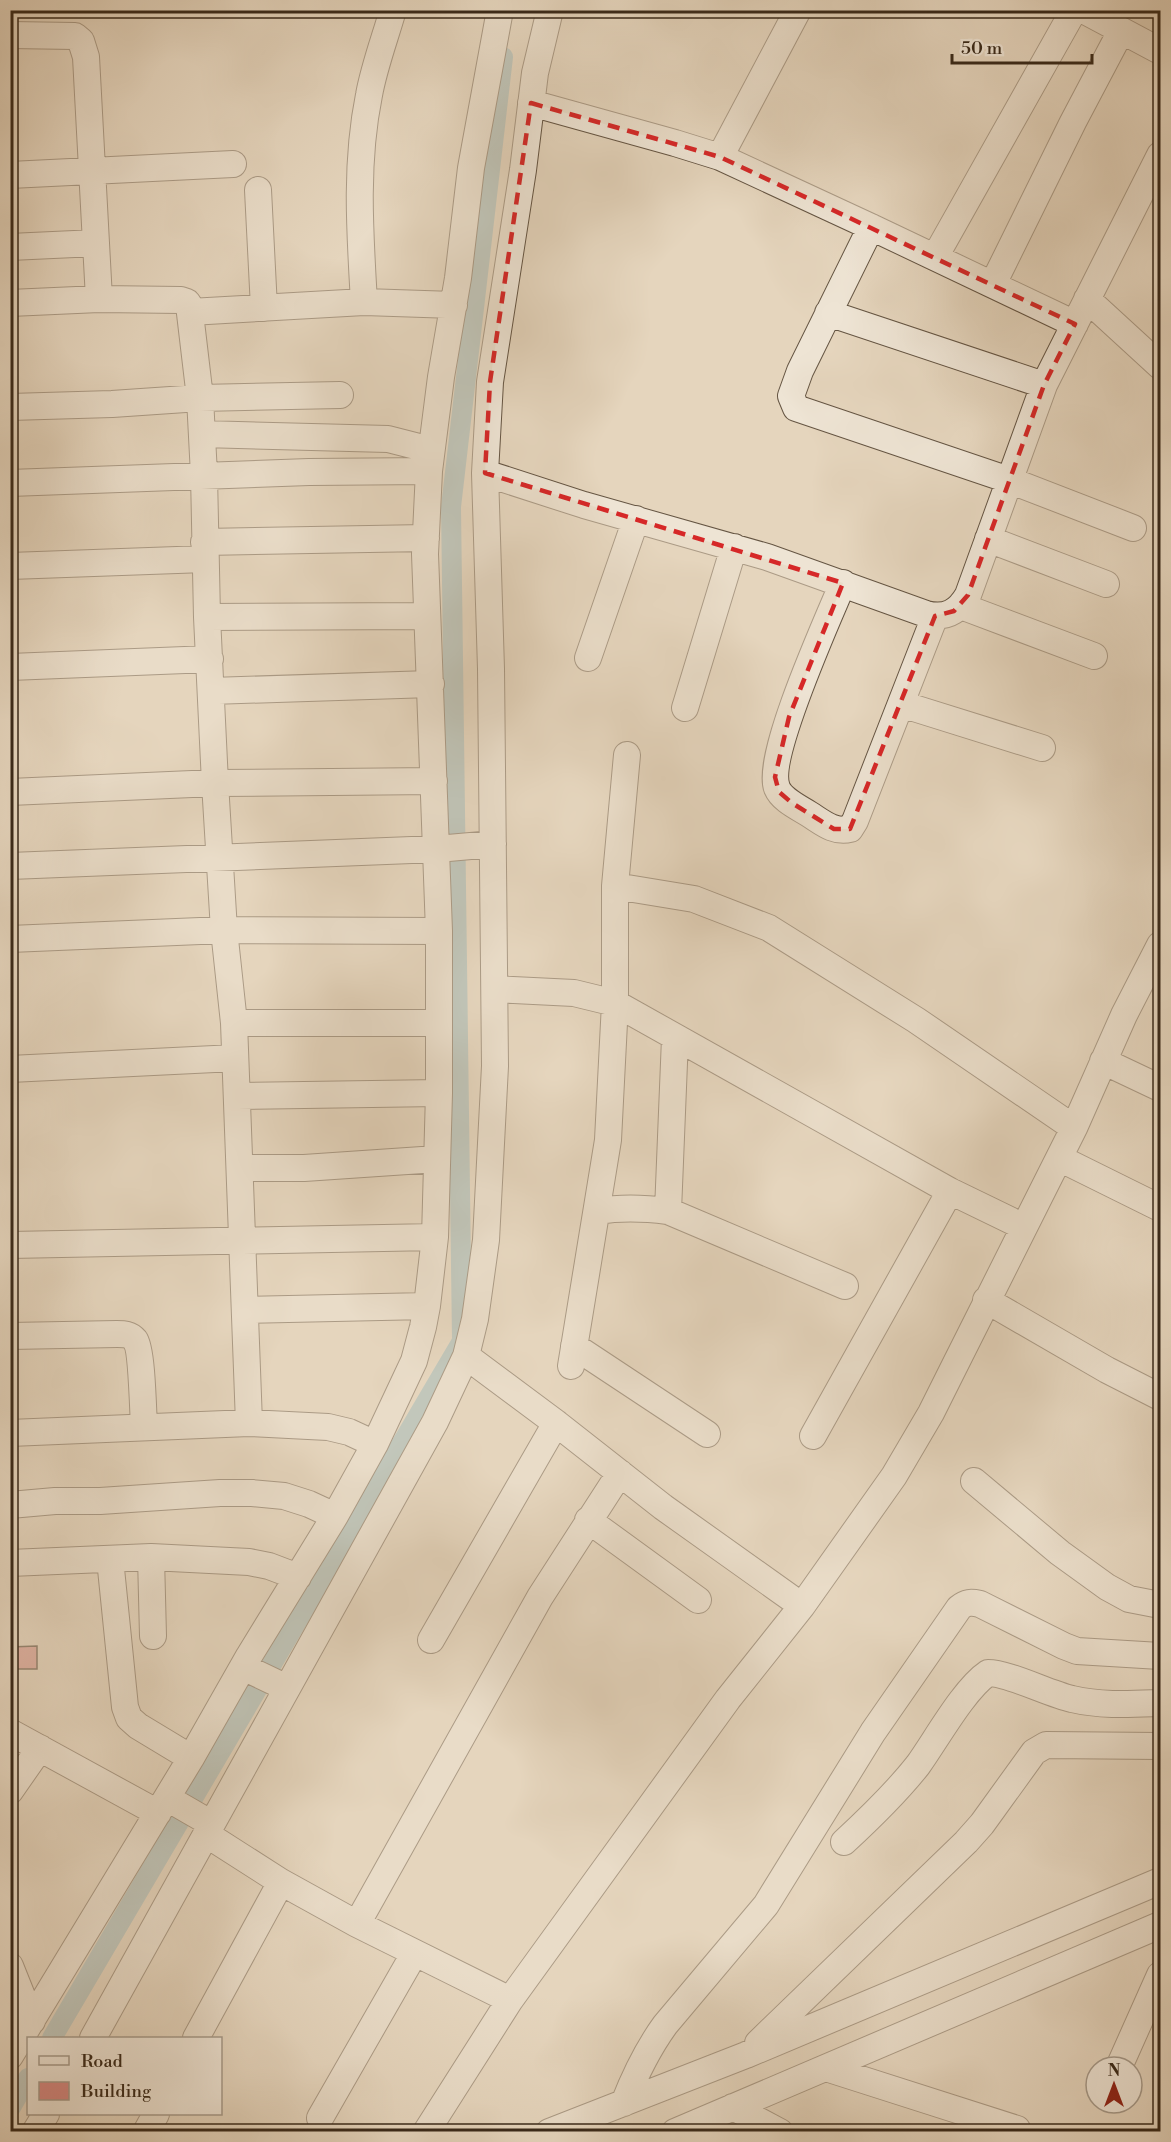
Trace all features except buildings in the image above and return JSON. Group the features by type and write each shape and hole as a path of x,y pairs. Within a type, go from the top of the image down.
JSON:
{"street":[{"path":"364,302 360,235 360,160 369,94 393,10"},
{"path":"93,2037 186,1815 264,1677 435,1422 466,1356 475,1319 486,1240 495,1066 495,989 465,846 434,781 426,538 430,461 454,305 471,168 500,10"},
{"path":"10,2056 32,2021 186,1815 191,1758 264,1677 297,1577 335,1516 375,1444 414,1361 427,1306 435,1238 440,931 465,846 490,382 535,73 550,10"},
{"path":"720,157 798,10"},
{"path":"935,257 1074,10"},
{"path":"1083,10 1161,51"},
{"path":"22,26 75,36 84,47 99,299"},
{"path":"993,284 1121,31"},
{"path":"531,103 675,142 720,157 1075,324"},
{"path":"485,473 584,505 767,557 935,616 947,615 962,606 968,596 1044,386 1161,155"},
{"path":"10,175 233,164"},
{"path":"258,190 264,308"},
{"path":"871,227 792,391 792,401 796,408 1009,480 1133,528"},
{"path":"10,247 96,243"},
{"path":"10,303 99,299 181,300 187,302 190,312 200,398 215,783 224,930 234,1023 249,1423"},
{"path":"1087,299 1161,366"},
{"path":"190,312 364,302 454,305"},
{"path":"828,313 1044,386"},
{"path":"10,407 112,404 200,398 340,395"},
{"path":"202,434 388,439 430,461"},
{"path":"10,483 309,472 430,461"},
{"path":"588,658 636,519"},
{"path":"10,566 205,550 426,538"},
{"path":"988,539 1106,584"},
{"path":"685,708 734,547"},
{"path":"843,584 789,717 775,777 779,792 792,803 834,829 842,831 850,829 935,616"},
{"path":"962,606 1094,656"},
{"path":"207,617 427,616"},
{"path":"10,667 210,658"},
{"path":"212,691 431,684"},
{"path":"901,704 1042,748"},
{"path":"627,755 615,886 615,1003 608,1140 573,1356 707,1434"},
{"path":"10,792 215,783 434,781"},
{"path":"10,866 465,846"},
{"path":"615,886 694,899 769,928 916,1020 1074,1128"},
{"path":"10,939 224,930 440,931"},
{"path":"426,2132 510,2000 728,1699 802,1606 894,1476 931,1413 1074,1128 1124,1015 1157,959"},
{"path":"495,989 574,993 615,1003 950,1191 1024,1227"},
{"path":"234,1023 439,1023"},
{"path":"668,1211 675,1038"},
{"path":"10,1069 235,1058"},
{"path":"1103,1061 1161,1088"},
{"path":"237,1096 439,1093"},
{"path":"1059,1158 1161,1208"},
{"path":"240,1168 304,1168 437,1159"},
{"path":"813,1436 950,1191"},
{"path":"598,1211 618,1208 668,1211 845,1286"},
{"path":"10,1245 435,1238"},
{"path":"986,1300 1107,1370 1161,1397"},
{"path":"245,1310 427,1306"},
{"path":"10,1336 127,1334 133,1338 139,1351 144,1427"},
{"path":"466,1356 663,1507 802,1606"},
{"path":"10,1433 249,1423 328,1427 349,1432 375,1444"},
{"path":"431,1640 556,1423"},
{"path":"357,1924 540,1597 620,1473"},
{"path":"974,1481 1060,1553 1107,1587 1129,1599 1161,1605"},
{"path":"10,1505 252,1493 284,1496 335,1516"},
{"path":"588,1520 698,1600"},
{"path":"10,1563 152,1557 249,1562 269,1566 297,1577"},
{"path":"152,1557 153,1636"},
{"path":"110,1559 125,1707 129,1718 138,1726 191,1758"},
{"path":"624,2103 651,2044 766,1905 873,1732 959,1608 972,1602 980,1604 1077,1651 1161,1656"},
{"path":"844,1842 876,1812 917,1766 956,1710 981,1678 988,1673 996,1673 1042,1691 1074,1700 1128,1704 1161,1703"},
{"path":"10,1732 186,1815 281,1882 414,1954 510,2000"},
{"path":"746,2055 966,1842 1040,1747 1161,1746"},
{"path":"10,1791 40,1748"},
{"path":"549,2132 746,2055 1161,1881"},
{"path":"197,2037 281,1882"},
{"path":"678,2131 1161,1925"},
{"path":"320,2118 414,1954"},
{"path":"10,1966 32,2021"},
{"path":"1124,2055 1161,1975"},
{"path":"826,2068 1017,2129"},
{"path":"734,2107 780,2132"},
{"path":"35,2132 45,2115"},
{"path":"146,2132 155,2115"}],"highlighted area":[{"path":"531,103 720,157 1075,324 1044,385 968,595 954,611 935,616 850,829 834,829 792,803 779,792 775,777 789,717 843,583 485,473 490,382"}],"waterway":[{"path":"53,2037 462,1341 451,507 503,57"},
{"path":"10,2109 27,2080"}]}
